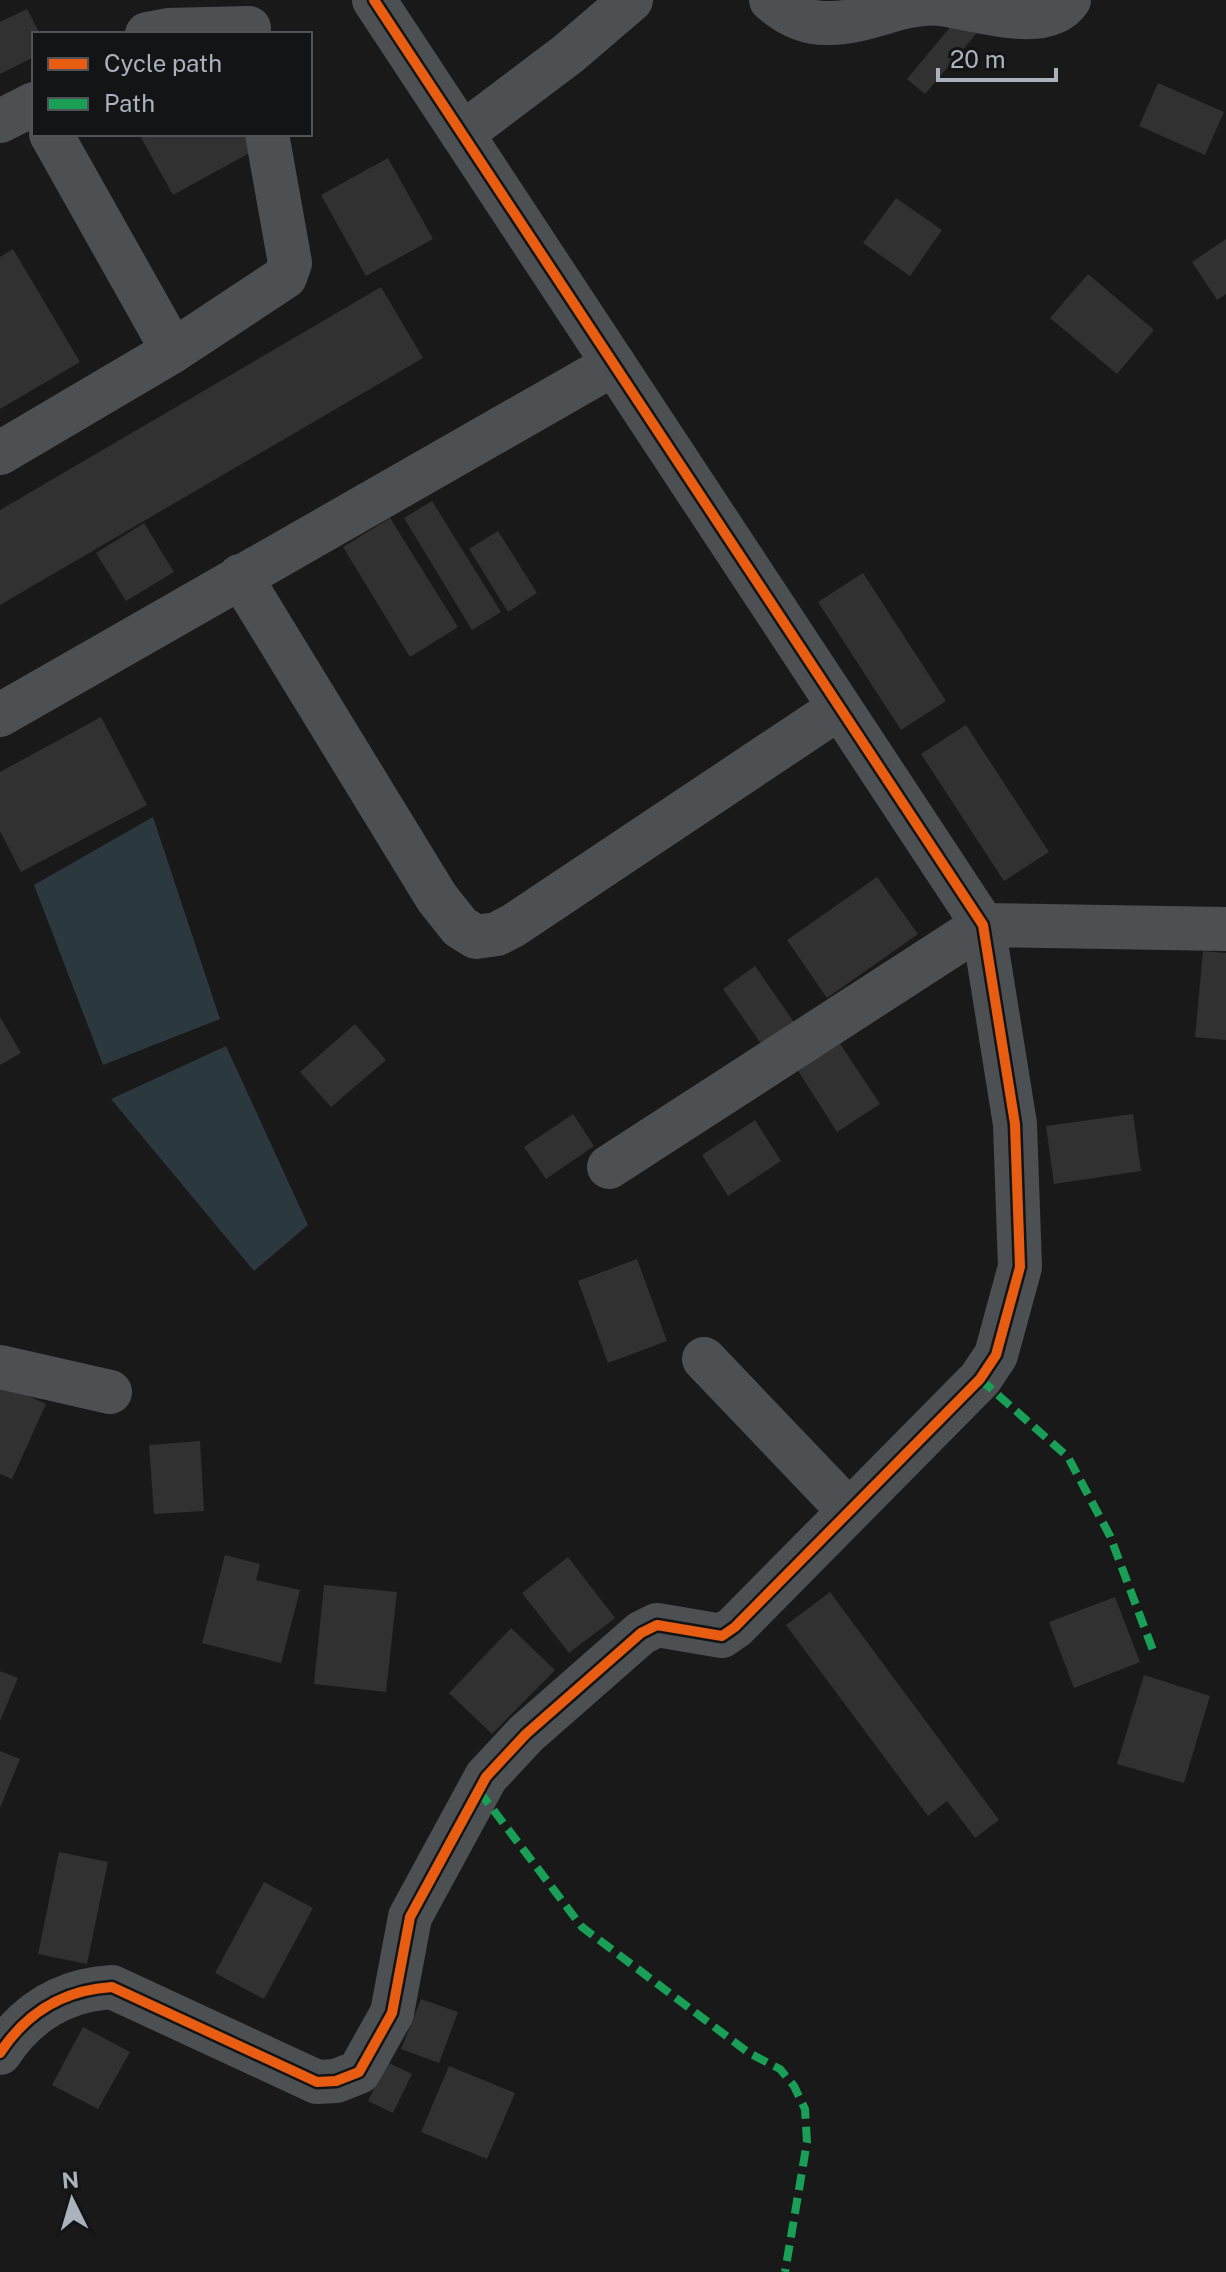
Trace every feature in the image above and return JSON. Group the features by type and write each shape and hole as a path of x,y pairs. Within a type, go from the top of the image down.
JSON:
{"street":[{"path":"0,2053 14,2032 51,2001 90,1988 112,1987 317,2082 336,2081 359,2072 392,2013 410,1917 486,1777 526,1734 641,1633 657,1625 722,1636 980,1379 996,1355 1020,1267 1015,1124 983,925 374,0"},
{"path":"462,134 568,54 631,0"},
{"path":"771,0 801,20 828,24 914,4 940,4 975,13 1040,17 1061,11 1069,0"},
{"path":"158,32 249,21"},
{"path":"0,121 32,105"},
{"path":"52,136 173,351"},
{"path":"0,453 173,351 285,277 290,263 267,136"},
{"path":"0,715 614,364"},
{"path":"240,576 437,898 460,927 476,937 497,934 514,925 839,708"},
{"path":"609,1167 983,925 1226,929"},
{"path":"704,1359 849,1511"},
{"path":"0,1367 110,1392"}],"shaded area":[{"path":"153,817 220,1019 103,1065 34,885"},
{"path":"226,1046 308,1225 254,1271 111,1099"}],"building":[{"path":"27,9 39,32 32,32 32,58 0,74 0,22"},
{"path":"957,19 976,34 925,94 907,79"},
{"path":"1158,83 1224,112 1205,155 1139,126"},
{"path":"140,136 244,136 253,151 173,195"},
{"path":"388,158 433,239 366,276 321,195"},
{"path":"896,198 942,230 910,276 863,243"},
{"path":"1226,239 1226,294 1217,300 1192,262"},
{"path":"13,249 80,362 0,409 0,257"},
{"path":"1088,274 1154,330 1117,374 1050,318"},
{"path":"381,287 423,358 0,605 0,510"},
{"path":"432,501 501,612 472,630 404,518"},
{"path":"390,518 458,627 410,657 343,547"},
{"path":"144,523 174,572 126,601 96,553"},
{"path":"498,531 537,593 508,612 469,549"},
{"path":"863,573 946,701 901,730 818,602"},
{"path":"101,717 147,805 21,872 0,831 0,772"},
{"path":"966,725 1049,852 1004,881 921,754"},
{"path":"877,877 918,934 827,998 787,940"},
{"path":"1203,951 1226,953 1226,1040 1195,1037"},
{"path":"755,966 798,1028 766,1051 723,989"},
{"path":"0,1017 21,1053 0,1065"},
{"path":"355,1024 386,1060 331,1107 300,1072"},
{"path":"837,1039 880,1104 837,1132 795,1066"},
{"path":"573,1114 594,1146 546,1179 524,1147"},
{"path":"1133,1114 1141,1171 1054,1184 1046,1126"},
{"path":"755,1120 781,1161 728,1196 702,1155"},
{"path":"637,1259 667,1341 608,1363 578,1281"},
{"path":"0,1383 46,1404 12,1479 0,1474"},
{"path":"200,1441 204,1511 154,1514 149,1445"},
{"path":"225,1555 260,1564 256,1580 300,1590 281,1663 202,1643"},
{"path":"568,1557 615,1618 569,1653 522,1593"},
{"path":"324,1585 397,1592 386,1692 314,1684"},
{"path":"830,1592 999,1820 975,1838 947,1801 928,1816 786,1625"},
{"path":"1115,1597 1140,1662 1074,1688 1049,1622"},
{"path":"511,1628 555,1670 492,1734 449,1693"},
{"path":"0,1671 18,1678 0,1721"},
{"path":"1144,1675 1210,1696 1184,1783 1117,1764"},
{"path":"0,1751 20,1759 0,1808"},
{"path":"59,1852 108,1862 87,1964 38,1954"},
{"path":"264,1882 313,1908 264,1999 215,1973"},
{"path":"421,1999 458,2012 439,2063 401,2049"},
{"path":"83,2027 130,2052 98,2109 52,2085"},
{"path":"387,2062 412,2074 393,2113 368,2101"},
{"path":"449,2066 515,2093 487,2159 421,2132"}],"marked path":[{"path":"980,1379 1068,1457 1110,1536 1154,1653"},
{"path":"479,1791 582,1927 749,2053 780,2069 794,2086 805,2109 807,2142 785,2272"}],"cycle path":[{"path":"0,2053 22,2026 47,2006 77,1993 112,1987 317,2082 336,2081 359,2072 392,2013 410,1917 486,1777 526,1734 641,1633 657,1625 722,1636 735,1627 980,1379 996,1355 1020,1267 1015,1124 983,925 374,0"}]}
